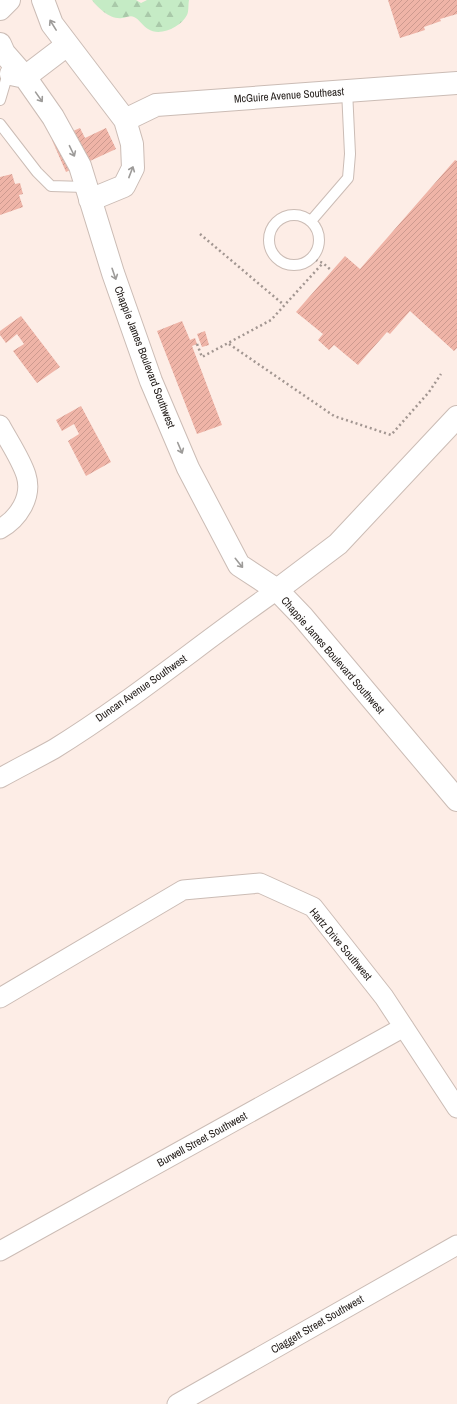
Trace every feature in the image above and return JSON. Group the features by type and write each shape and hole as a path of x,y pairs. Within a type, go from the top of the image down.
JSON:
{"street":[{"path":"0,9 9,0"},
{"path":"43,0 50,19 67,45 126,120 132,144 134,168 124,186 88,194"},
{"name":"Chappie James Boulevard Southwest","path":"0,44 7,57 11,74 64,135 80,166 151,381 188,468 239,565 277,590 302,616 457,800"},
{"path":"11,74 67,45"},
{"name":"McGuire Avenue Southeast","path":"126,120 156,105 457,83"},
{"path":"277,590 338,544 457,417"},
{"path":"0,425 26,475 27,486 26,497 17,516 9,524 0,529"},
{"name":"Duncan Avenue Southwest","path":"0,778 54,749 148,685 277,590"},
{"name":"Hartz Drive Southwest","path":"0,998 183,890 260,883 313,907 384,997 457,1108"},
{"name":"Burwell Street Southwest","path":"0,1251 404,1027"},
{"name":"Claggett Street Southwest","path":"177,1404 457,1245"}],"lane":[{"path":"0,100 11,74"},
{"path":"311,221 348,178 350,154 347,90"},
{"path":"0,124 37,172 51,186 88,194"},
{"path":"288,216 302,216 311,221 316,228 319,242 317,250 311,258 298,264 283,262 273,252 270,237 272,228 280,219 288,216"}],"path":[{"path":"200,234 284,305"},
{"path":"311,258 323,263 332,270"},
{"path":"197,344 202,357 229,344 271,320 323,263"},
{"path":"229,344 334,416 391,435 429,392 441,374"}],"green space":[{"path":"92,0 136,0 141,3 147,0 189,0 188,13 184,19 170,30 158,32 148,29 138,19 132,16 118,18 109,15 101,10"}],"building":[{"path":"388,0 457,0 457,14 440,19 441,21 424,27 425,30 400,38"},
{"path":"80,128 85,138 106,128 116,149 66,172 52,140"},
{"path":"455,160 457,161 457,348 454,351 410,311 390,334 387,332 358,365 334,345 329,350 318,340 323,334 296,312 345,256 360,269"},
{"path":"12,174 15,184 20,183 23,194 19,195 23,207 0,215 0,177"},
{"path":"21,316 60,367 37,383 13,351 24,344 17,334 6,343 0,335 0,331"},
{"path":"182,321 190,340 195,338 197,344 192,346 222,425 197,434 157,331"},
{"path":"205,331 209,345 202,347 197,334"},
{"path":"81,406 111,462 86,476 68,441 79,434 74,424 62,431 56,420"}]}
